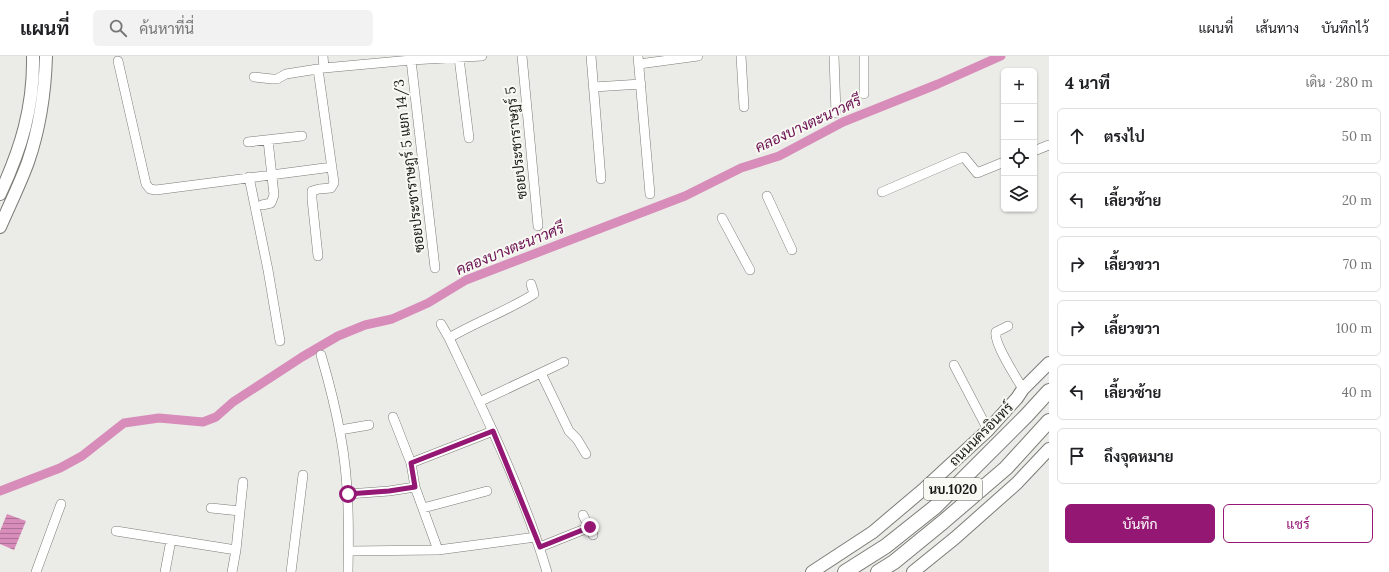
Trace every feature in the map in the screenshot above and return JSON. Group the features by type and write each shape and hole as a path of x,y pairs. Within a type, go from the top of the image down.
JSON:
{"main road":[{"path":"0,194 14,164 27,122 32,94 33,56"},
{"path":"0,227 28,162 40,119 44,94 46,56"},
{"name":"ถนนนครอินทร์","path":"812,572 873,532 925,488 988,430 1017,398 1023,389 1049,363"},
{"name":"ถนนนครอินทร์","path":"845,572 886,546 935,507 1049,391"},
{"name":"นบ.1020","path":"878,572 894,562 1006,468 1049,421"},
{"name":"นบ.1020","path":"913,572 955,538 1017,483 1049,449"}],"street":[{"path":"318,256 312,191 331,188 334,183 321,69 323,56"},
{"path":"254,77 277,79 286,74 375,60 411,60 423,58 460,58 476,56"},
{"name":"ซอยประชาราษฏร์ 5","path":"522,56 538,226"},
{"path":"591,56 601,180"},
{"path":"650,194 639,60 698,56"},
{"path":"741,56 744,107"},
{"path":"834,56 836,113"},
{"path":"864,56 864,94"},
{"path":"460,58 469,138"},
{"name":"ซอยประชาราษฎร์ 5 แยก 14/3","path":"411,60 435,268"},
{"path":"118,61 146,184 150,189 156,190 332,167"},
{"path":"594,87 641,84"},
{"path":"248,142 302,136"},
{"path":"262,204 272,203 274,200 268,140"},
{"path":"1037,148 1049,145"},
{"path":"882,192 963,157 977,173 1001,163"},
{"path":"249,177 268,270 280,341"},
{"path":"767,196 792,250"},
{"path":"722,218 750,270"},
{"path":"448,338 518,304 534,294 531,284"},
{"path":"441,324 493,431 540,547 547,572"},
{"path":"1008,326 996,332 996,338 1023,389"},
{"path":"321,355 332,392 340,430 348,494 348,572"},
{"path":"479,402 564,362"},
{"path":"954,365 988,430"},
{"path":"541,373 569,431 577,438 586,454"},
{"path":"393,417 411,463 415,487 438,550"},
{"path":"340,430 369,425"},
{"path":"411,463 493,431"},
{"path":"291,572 303,475"},
{"path":"232,572 236,550 243,482"},
{"path":"348,494 389,491 415,487"},
{"path":"423,508 487,492"},
{"path":"36,572 61,504"},
{"path":"211,508 240,511"},
{"path":"540,547 591,531 584,515"},
{"path":"116,531 236,550"},
{"path":"349,551 438,550 536,537"},
{"path":"165,572 171,540"}],"shaded area":[{"path":"7,514 26,521 14,550 0,544 0,531"}],"waterway":[{"name":"คลองบางตะนาวศรี","path":"0,491 60,468 82,456 124,423 159,418 203,422 216,417 233,402 302,357 338,336 365,325 392,319 428,303 466,280 685,196 741,168 779,156 843,122 938,84 1001,56"}],"route":[{"path":"348,494 389,491 415,487 411,463 493,431 540,547 590,527"}]}
